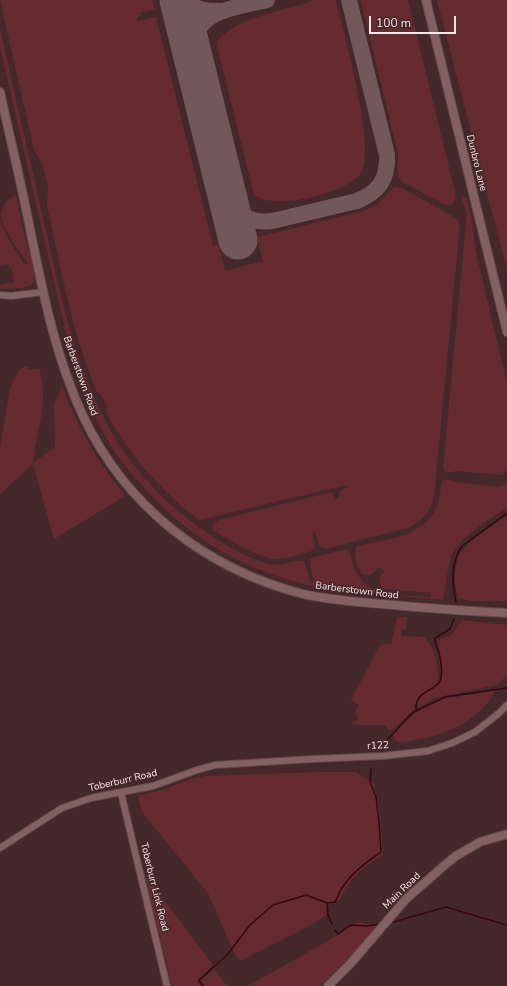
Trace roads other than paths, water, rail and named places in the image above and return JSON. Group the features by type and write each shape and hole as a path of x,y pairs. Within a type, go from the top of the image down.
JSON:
{"main road":[{"name":"Dunbro Lane","path":"426,0 507,332"},
{"name":"Barberstown Road","path":"0,92 43,292 56,340 73,392 95,438 112,464 145,505 177,533 196,547 242,573 265,582 305,594 323,598 364,603 507,613"},
{"name":"Main Road","path":"328,986 351,963 406,899 456,856 480,842 507,834"}],"street":[{"path":"0,295 11,296 43,292"},
{"name":"r122","path":"237,764 383,756 428,751 452,743 475,732 507,705"},
{"name":"Toberburr Road","path":"0,848 62,808 90,798 152,786 215,765 237,764"},
{"name":"Toberburr Link Road","path":"121,793 167,986"}],"waterway":[{"path":"456,602 453,573 455,560 462,546 507,513"},
{"path":"416,711 418,699 425,692 434,688 440,681 441,663 435,638 450,629 454,619"},
{"path":"379,749 412,713 445,697 507,688"},
{"path":"203,986 199,980 227,955 250,925 273,905 306,895 327,903 335,902 350,877 381,852 376,797 370,782 371,769"},
{"path":"327,903 328,915 332,924"},
{"path":"390,923 446,907 507,925"},
{"path":"335,930 338,934 350,925 368,926 380,924"}]}
